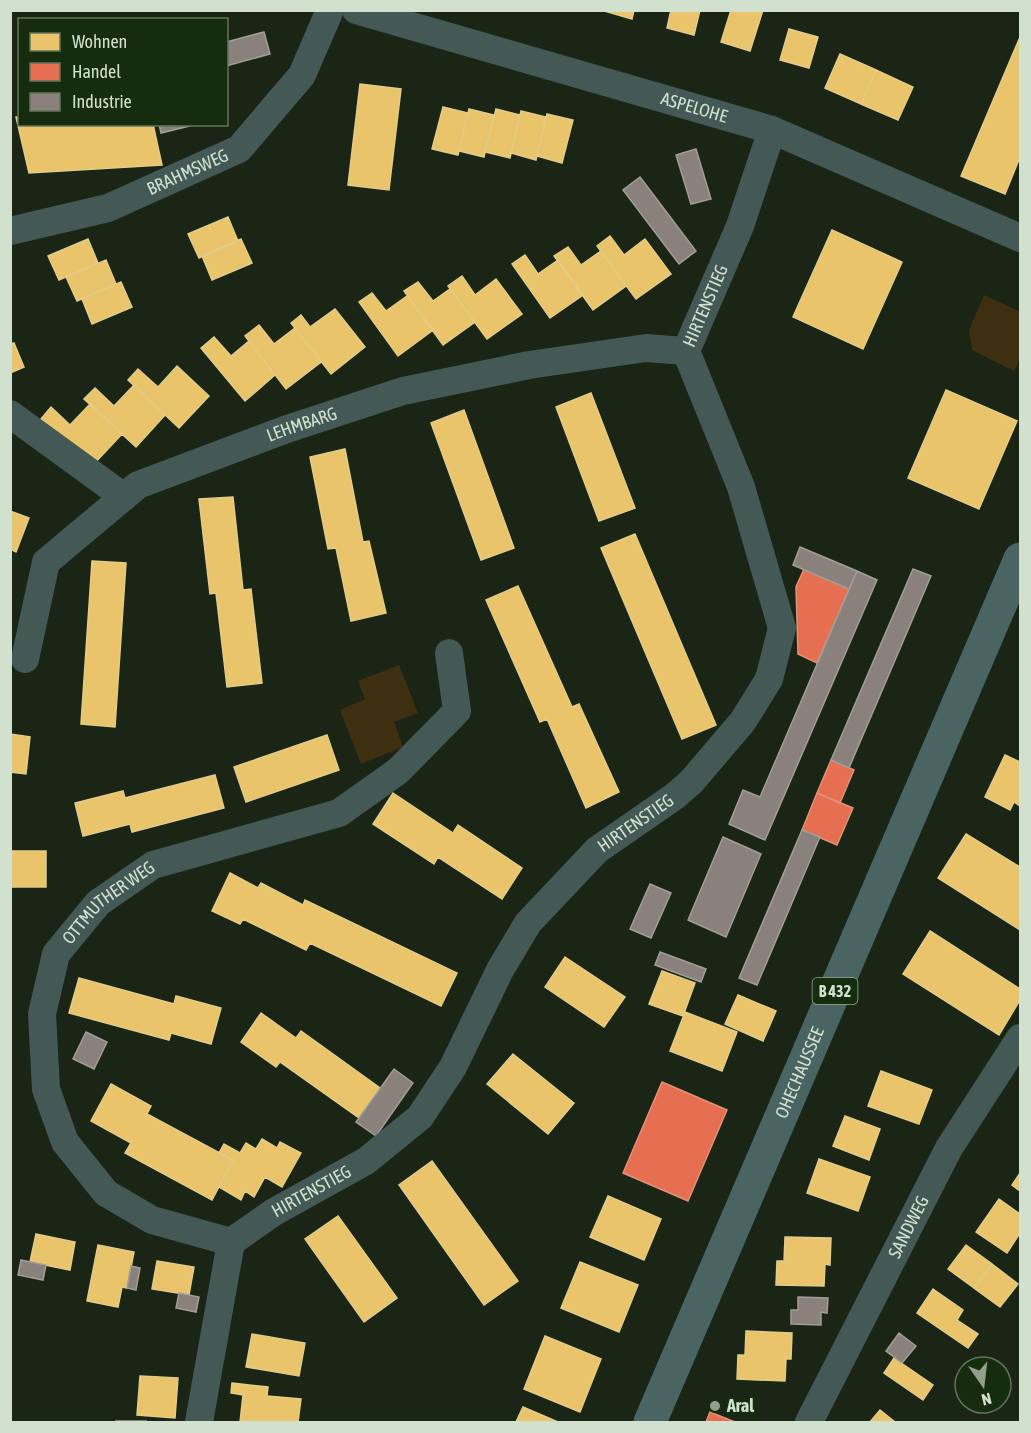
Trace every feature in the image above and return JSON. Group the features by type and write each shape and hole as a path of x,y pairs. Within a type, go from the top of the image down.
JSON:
{"main road":[{"name":"OHECHAUSSEE","path":"650,1422 1020,559"}],"street":[{"name":"BRAHMSWEG","path":"10,231 108,208 239,149 302,75 330,10"},
{"name":"ASPELOHE","path":"356,10 772,130 1020,238"},
{"name":"HIRTENSTIEG","path":"231,1242 274,1212 366,1161 420,1117 453,1067 500,970 528,923 597,850 675,796 692,781 742,721 769,679 782,628 741,488 686,351 740,226 772,130"},
{"name":"LEHMBARG","path":"25,659 46,562 138,485 287,429 403,391 529,365 634,350 686,351"},
{"path":"10,414 124,497"},
{"name":"OTTMUTHER WEG","path":"231,1242 152,1220 106,1193 65,1142 46,1089 43,1035 43,1005 57,954 98,903 153,865 339,813 398,771 457,711 449,653"},
{"name":"SANDWEG","path":"809,1422 949,1148 1020,1038"},
{"path":"199,1422 231,1242"}],"shaded area":[{"path":"984,295 1020,312 1020,359 1014,371 972,350 969,330"},
{"path":"399,665 418,713 394,722 403,747 361,764 340,710 365,699 358,681"}],"building: Wohnen":[{"path":"601,10 634,10 632,19"},
{"path":"671,10 700,10 694,35 667,28"},
{"path":"731,10 763,10 750,51 721,42"},
{"path":"789,29 818,37 809,68 780,60"},
{"path":"1020,37 1020,157 1005,194 961,176"},
{"path":"840,54 876,70 861,104 825,88"},
{"path":"876,70 913,87 898,120 861,104"},
{"path":"360,84 401,89 389,190 348,185"},
{"path":"443,107 468,113 458,155 432,149"},
{"path":"469,109 494,115 484,157 459,151"},
{"path":"496,109 520,115 510,158 485,152"},
{"path":"521,111 546,117 536,160 511,153"},
{"path":"547,114 573,120 562,163 537,156"},
{"path":"18,126 153,126 162,165 29,173"},
{"path":"228,217 238,241 199,258 188,234"},
{"path":"832,230 902,262 863,349 793,317"},
{"path":"610,236 624,255 645,239 671,274 636,299 597,246"},
{"path":"88,239 98,263 59,280 48,256"},
{"path":"241,239 252,263 212,280 202,256"},
{"path":"568,247 581,265 601,251 626,286 593,310 554,256"},
{"path":"525,255 538,274 558,260 583,295 550,318 512,264"},
{"path":"106,260 116,284 77,301 66,277"},
{"path":"462,276 475,295 496,279 522,314 487,339 448,286"},
{"path":"121,282 132,307 92,324 82,299"},
{"path":"418,282 433,301 450,289 475,322 443,345 404,291"},
{"path":"372,293 386,311 407,296 433,330 398,356 359,302"},
{"path":"335,309 365,347 331,374 291,323 301,315 310,327"},
{"path":"259,325 274,344 295,328 321,362 286,389 245,336"},
{"path":"214,337 231,356 249,341 275,375 245,401 201,348"},
{"path":"14,343 24,367 10,373 10,344"},
{"path":"177,366 209,396 179,428 128,380 138,369 158,387"},
{"path":"134,385 165,415 136,447 84,399 95,388 114,406"},
{"path":"946,390 1017,421 979,509 908,478"},
{"path":"591,393 635,508 599,521 556,407"},
{"path":"90,404 122,434 92,466 41,419 51,407 70,425"},
{"path":"464,410 514,548 481,560 431,423"},
{"path":"345,449 363,542 369,541 386,613 351,621 336,548 328,549 310,457"},
{"path":"233,497 243,590 251,589 262,683 227,687 216,593 210,594 199,499"},
{"path":"10,511 29,518 16,552 10,549"},
{"path":"635,534 716,725 682,739 601,548"},
{"path":"92,561 126,563 115,727 81,724"},
{"path":"518,586 572,707 579,704 619,792 586,808 547,719 540,722 486,600"},
{"path":"10,734 30,737 26,774 10,772"},
{"path":"327,735 339,770 246,802 234,767"},
{"path":"1005,755 1020,762 1020,806 1014,802 1010,810 985,797"},
{"path":"215,775 224,808 132,832 130,824 83,836 75,803 123,791 125,798"},
{"path":"393,793 453,833 458,825 522,868 502,899 438,857 434,864 373,824"},
{"path":"966,834 1020,867 1020,930 938,878"},
{"path":"10,851 46,851 46,887 10,887"},
{"path":"230,873 258,888 261,883 303,905 305,900 457,973 441,1006 310,943 306,950 243,919 240,924 212,911"},
{"path":"930,931 1020,989 1020,1000 999,1035 903,974"},
{"path":"565,957 625,997 604,1027 545,987"},
{"path":"662,971 695,983 683,1016 649,1004"},
{"path":"79,978 174,1004 176,996 221,1008 211,1044 171,1033 169,1040 69,1013"},
{"path":"738,995 776,1011 763,1041 725,1024"},
{"path":"685,1012 737,1032 722,1071 670,1051"},
{"path":"261,1013 296,1038 301,1031 380,1088 359,1118 280,1062 276,1067 241,1042"},
{"path":"513,1054 574,1103 548,1134 487,1084"},
{"path":"881,1071 932,1090 919,1124 868,1106"},
{"path":"111,1084 151,1106 147,1114 233,1160 212,1200 125,1153 131,1143 91,1121"},
{"path":"845,1116 880,1129 869,1160 833,1146"},
{"path":"262,1139 277,1148 280,1142 301,1153 282,1187 265,1177 254,1197 245,1191 241,1200 219,1187 233,1160 219,1153 224,1144 240,1153 246,1143 256,1149"},
{"path":"819,1159 870,1177 858,1211 807,1193"},
{"path":"432,1161 518,1281 484,1305 399,1185"},
{"path":"1020,1173 1020,1191 1012,1185"},
{"path":"608,1196 661,1219 644,1260 590,1237"},
{"path":"999,1199 1020,1214 1020,1233 1007,1253 976,1232"},
{"path":"338,1216 397,1298 364,1322 305,1239"},
{"path":"36,1234 75,1242 70,1270 30,1262"},
{"path":"785,1237 831,1238 830,1265 825,1264 824,1286 776,1285 777,1261 784,1261"},
{"path":"98,1245 134,1252 127,1288 122,1287 118,1307 87,1301"},
{"path":"966,1245 992,1264 974,1288 948,1269"},
{"path":"157,1261 194,1267 189,1295 152,1289"},
{"path":"580,1262 638,1285 619,1332 561,1308"},
{"path":"992,1264 1018,1284 1000,1307 974,1288"},
{"path":"933,1289 963,1310 957,1320 978,1334 968,1348 917,1313"},
{"path":"746,1331 792,1333 791,1359 786,1359 785,1381 737,1379 738,1355 745,1355"},
{"path":"252,1334 305,1343 299,1376 246,1367"},
{"path":"545,1336 601,1359 580,1412 524,1389"},
{"path":"894,1358 933,1385 923,1400 884,1373"},
{"path":"140,1376 178,1378 175,1418 137,1415"},
{"path":"232,1383 268,1387 267,1396 301,1399 298,1422 240,1422 243,1395 231,1393"},
{"path":"523,1407 558,1422 516,1422"},
{"path":"880,1410 895,1422 870,1422"}],"building: Handel":[{"path":"804,569 849,589 817,663 798,654 796,587"},
{"path":"831,760 854,770 840,803 817,793"},
{"path":"817,793 853,808 837,845 802,830"},
{"path":"662,1082 727,1110 688,1201 623,1173"},
{"path":"710,1412 735,1422 706,1422"}],"building: Industrie":[{"path":"264,32 270,54 228,65 228,41"},
{"path":"159,126 190,126 161,133"},
{"path":"696,149 711,199 691,204 676,155"},
{"path":"640,177 696,251 679,264 623,190"},
{"path":"800,547 857,571 849,589 793,565"},
{"path":"913,569 931,576 849,768 831,760"},
{"path":"857,571 877,580 765,840 729,824 743,790 760,797"},
{"path":"802,830 820,837 757,985 739,978"},
{"path":"723,837 761,854 726,937 688,920"},
{"path":"650,884 671,893 651,938 630,929"},
{"path":"660,952 706,969 701,982 655,965"},
{"path":"86,1032 107,1042 94,1069 73,1059"},
{"path":"394,1069 413,1083 376,1136 356,1122"},
{"path":"21,1260 46,1265 43,1280 18,1275"},
{"path":"131,1266 140,1268 136,1290 127,1288"},
{"path":"179,1293 199,1297 196,1312 176,1308"},
{"path":"798,1297 828,1298 827,1313 821,1312 821,1325 791,1324 791,1310 798,1310"},
{"path":"899,1333 916,1346 902,1363 886,1351"},
{"path":"146,1421 146,1422 116,1422"}],"place":[{"name":"Aral","path":"715,1406"}]}
